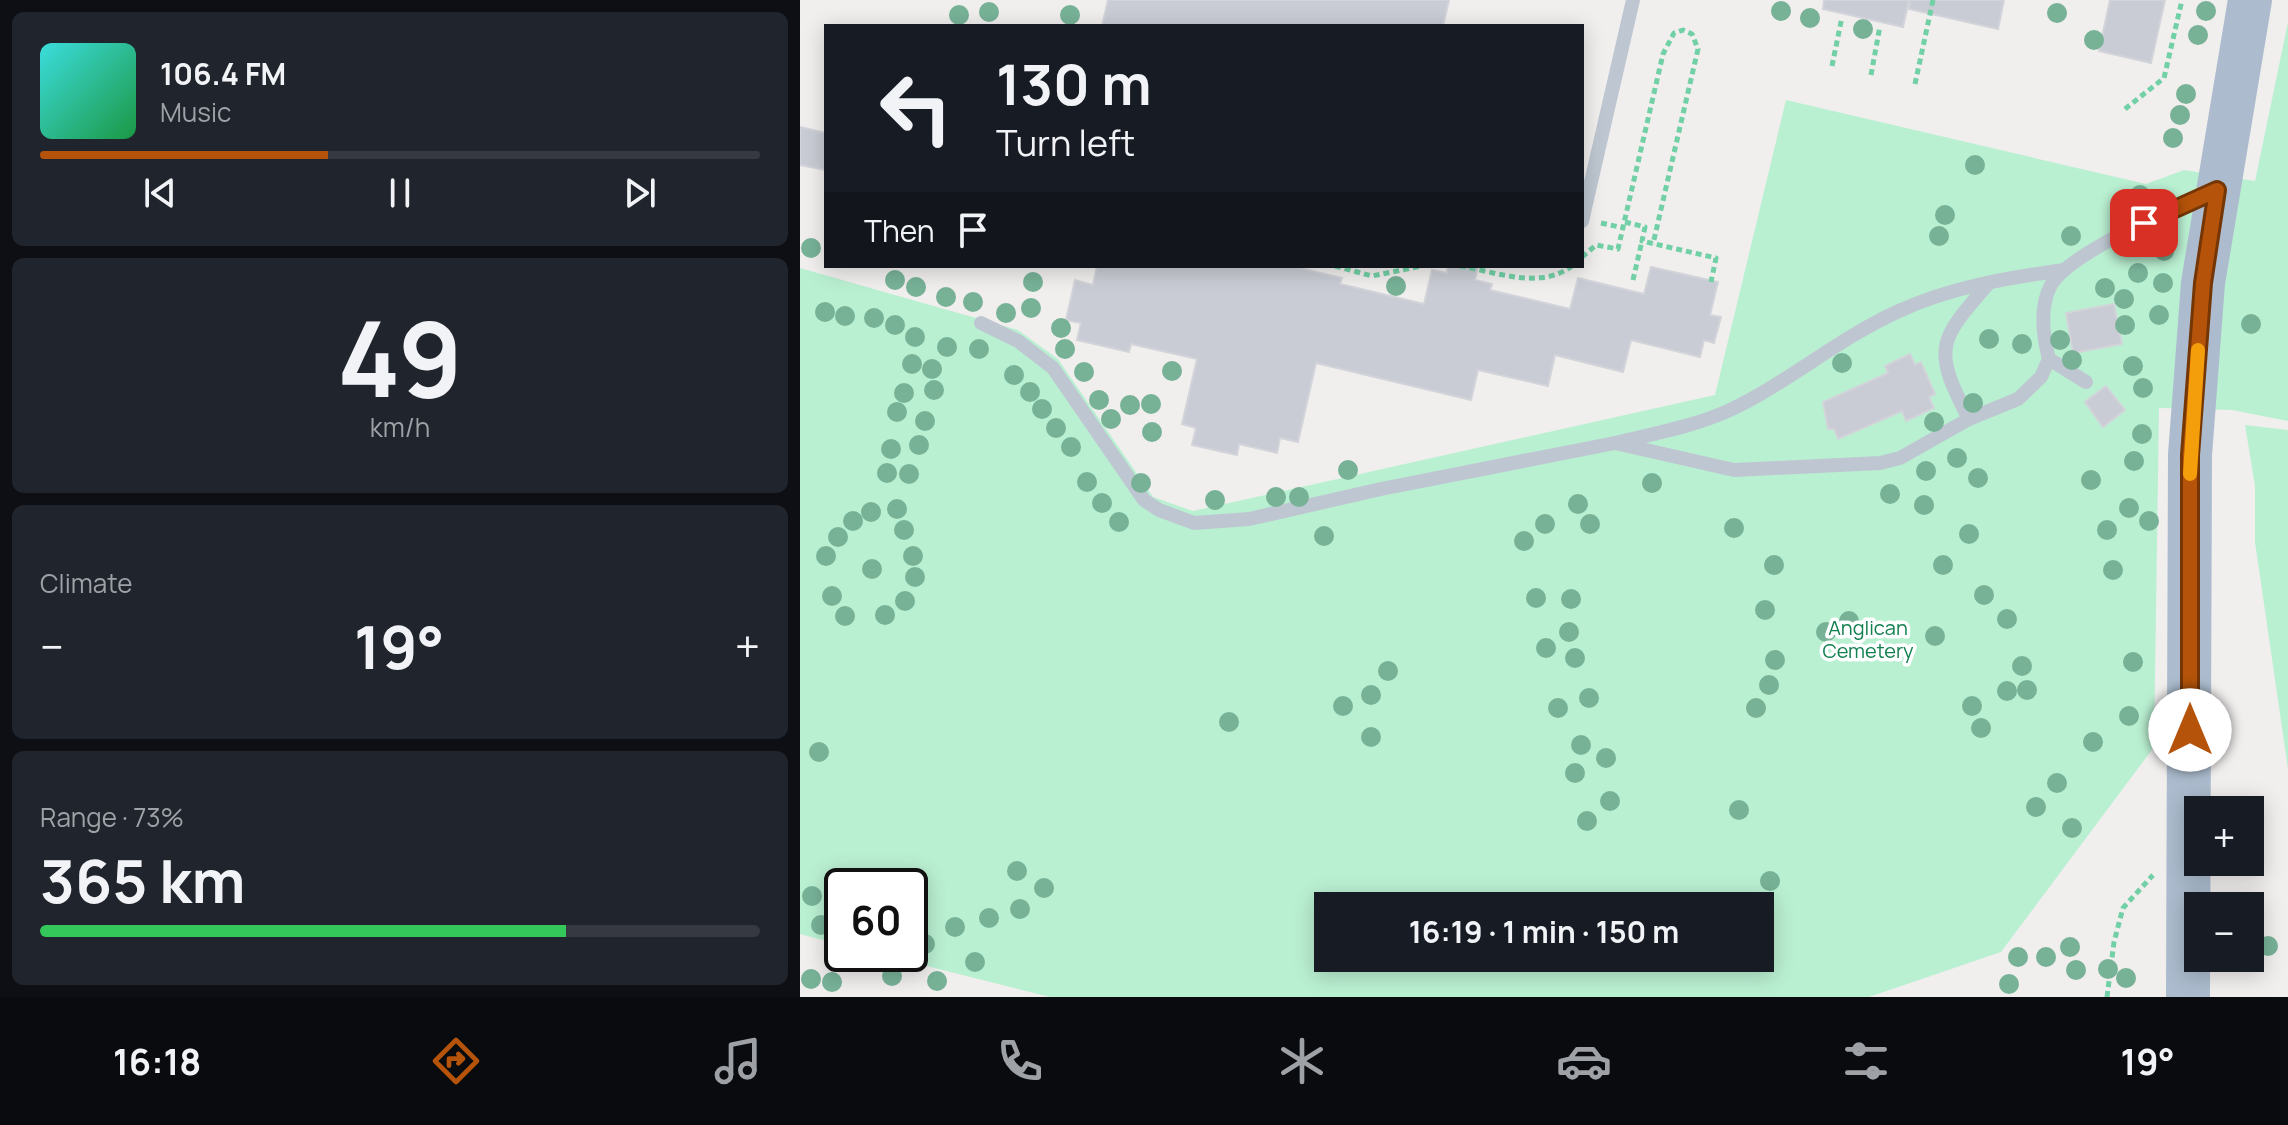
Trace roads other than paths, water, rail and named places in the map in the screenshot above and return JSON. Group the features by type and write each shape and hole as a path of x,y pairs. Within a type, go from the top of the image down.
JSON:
{"main road":[{"path":"2188,997 2190,455 2203,283 2250,0"}],"lane":[{"path":"1584,212 1633,0"},
{"path":"981,323 1018,341 1053,368 1144,500 1159,510 1194,523 1249,519 1690,425 1732,409 1898,311 1989,282 2064,270 2163,213 2217,190"},
{"path":"1615,443 1734,470 1857,466 1900,458 1969,419 2018,399 2041,377 2049,359 2043,316 2046,298 2064,270"},
{"path":"1969,419 1943,360 1952,327 1989,282"},
{"path":"2049,359 2086,382"}],"park label":[{"name":"Anglican Cemetery","path":"1868,638"}]}
